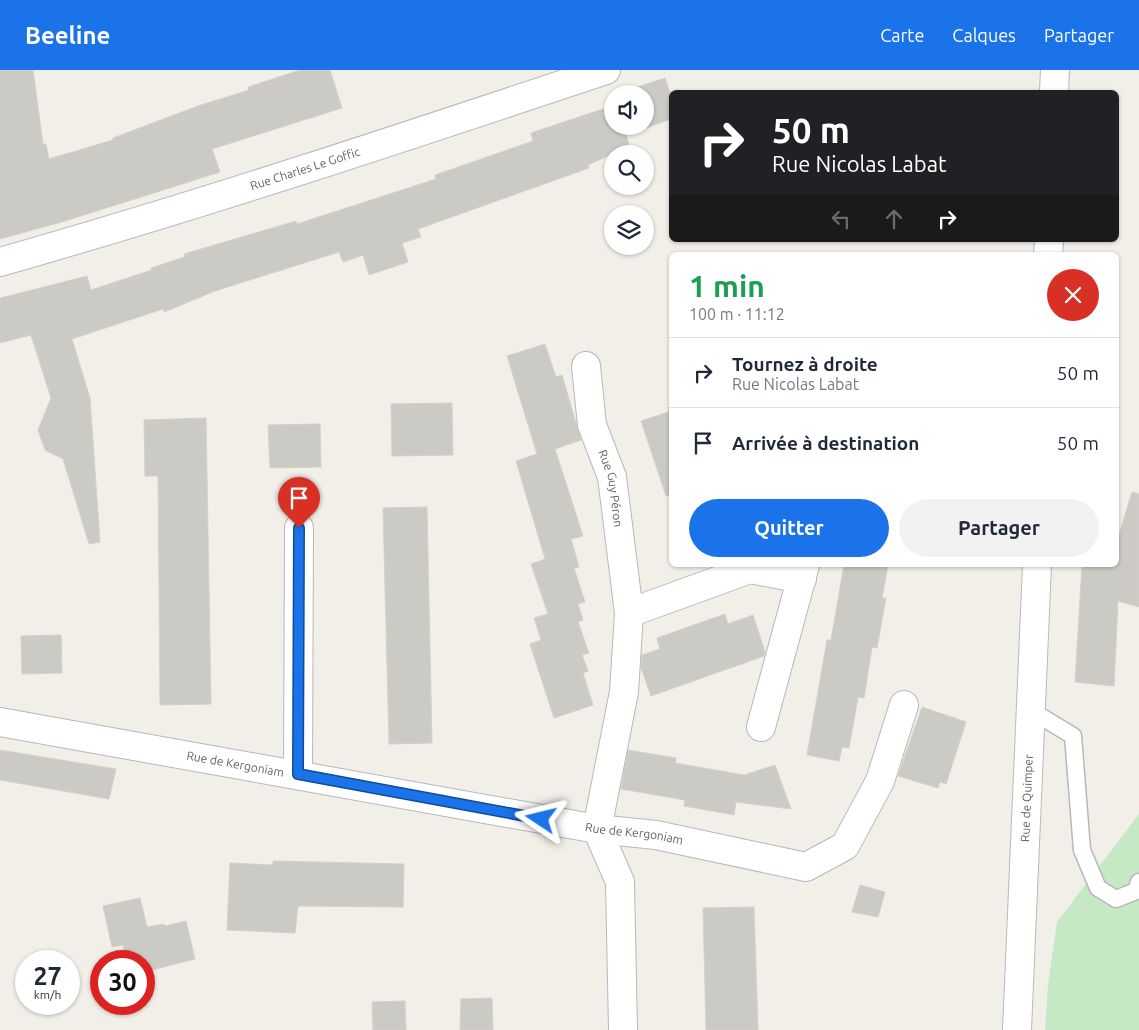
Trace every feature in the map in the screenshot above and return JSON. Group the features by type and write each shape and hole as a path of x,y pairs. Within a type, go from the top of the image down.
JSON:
{"street":[{"name":"Rue Charles Le Goffic","path":"0,262 325,162 606,70"},
{"path":"1054,90 1055,70"},
{"name":"Rue Guy Péron","path":"586,366 592,425 612,477 629,613 624,692 597,829"},
{"path":"298,774 299,528"},
{"name":"Rue de Quimper","path":"1017,1030 1037,567"},
{"path":"629,613 750,569 803,572 760,727"},
{"name":"Rue de Kergoniam","path":"0,722 597,829 656,835 806,867 845,846 880,781 904,705"},
{"path":"597,829 620,882 622,1030"}],"lane":[{"path":"1032,711 1072,736 1082,850 1098,888 1116,900 1136,891 1139,882"}],"green space":[{"path":"1139,814 1139,1030 1045,1030 1048,985 1057,922"}],"building":[{"path":"0,70 33,70 43,144 46,144 49,159 113,140 113,138 198,106 249,90 248,87 300,70 330,70 342,108 212,149 220,172 62,222 0,239"},
{"path":"665,78 669,90 669,120 654,125 654,85 644,85"},
{"path":"604,109 604,135 626,135 629,145 604,145 604,158 588,165 589,168 418,229 421,237 402,243 408,262 369,275 363,255 343,262 339,252 215,291 164,312 163,309 72,339 90,398 100,542 89,544 63,459 45,450 38,430 51,398 31,335 0,343 0,298 87,276 91,290 152,270 151,268 185,257 184,254 296,221 297,224 436,179 435,175 533,141 531,133"},
{"path":"545,344 556,377 562,375 581,440 555,449 583,536 571,539 579,567 574,568 585,602 578,604 583,620 578,622 589,653 582,655 588,671 583,673 593,705 554,718 530,644 541,640 534,618 548,614 531,564 545,559 516,461 537,454 507,356"},
{"path":"452,403 453,455 392,456 391,404"},
{"path":"669,412 669,496 666,496 641,421"},
{"path":"206,418 211,704 160,705 158,476 145,476 144,420"},
{"path":"320,424 321,467 270,468 268,425"},
{"path":"1132,492 1139,494 1139,607 1118,601 1114,686 1075,682 1082,567 1119,567 1119,535"},
{"path":"427,507 432,743 389,744 383,508"},
{"path":"844,567 888,567 882,598 886,598 877,648 872,647 864,698 858,697 849,748 842,747 839,761 807,755 827,640 831,640"},
{"path":"725,614 728,624 753,615 765,652 764,656 651,696 641,668 642,655 660,649 657,638"},
{"path":"61,635 62,673 22,674 21,636"},
{"path":"922,707 966,722 946,784 940,782 938,788 898,776"},
{"path":"0,750 116,769 109,799 0,780"},
{"path":"628,750 676,758 675,763 744,775 775,765 791,809 736,802 734,815 684,806 685,800 621,789"},
{"path":"273,861 404,864 403,907 298,906 295,933 227,930 230,863 273,865"},
{"path":"860,885 885,892 878,917 852,912"},
{"path":"140,898 147,927 164,924 165,926 186,921 195,959 155,969 155,950 124,950 123,945 112,947 103,906"},
{"path":"754,907 758,1030 706,1030 703,908"},
{"path":"492,998 493,1030 460,1030 461,999"},
{"path":"405,1001 406,1030 373,1030 372,1002"}],"route":[{"path":"299,528 298,774 541,819"}]}
